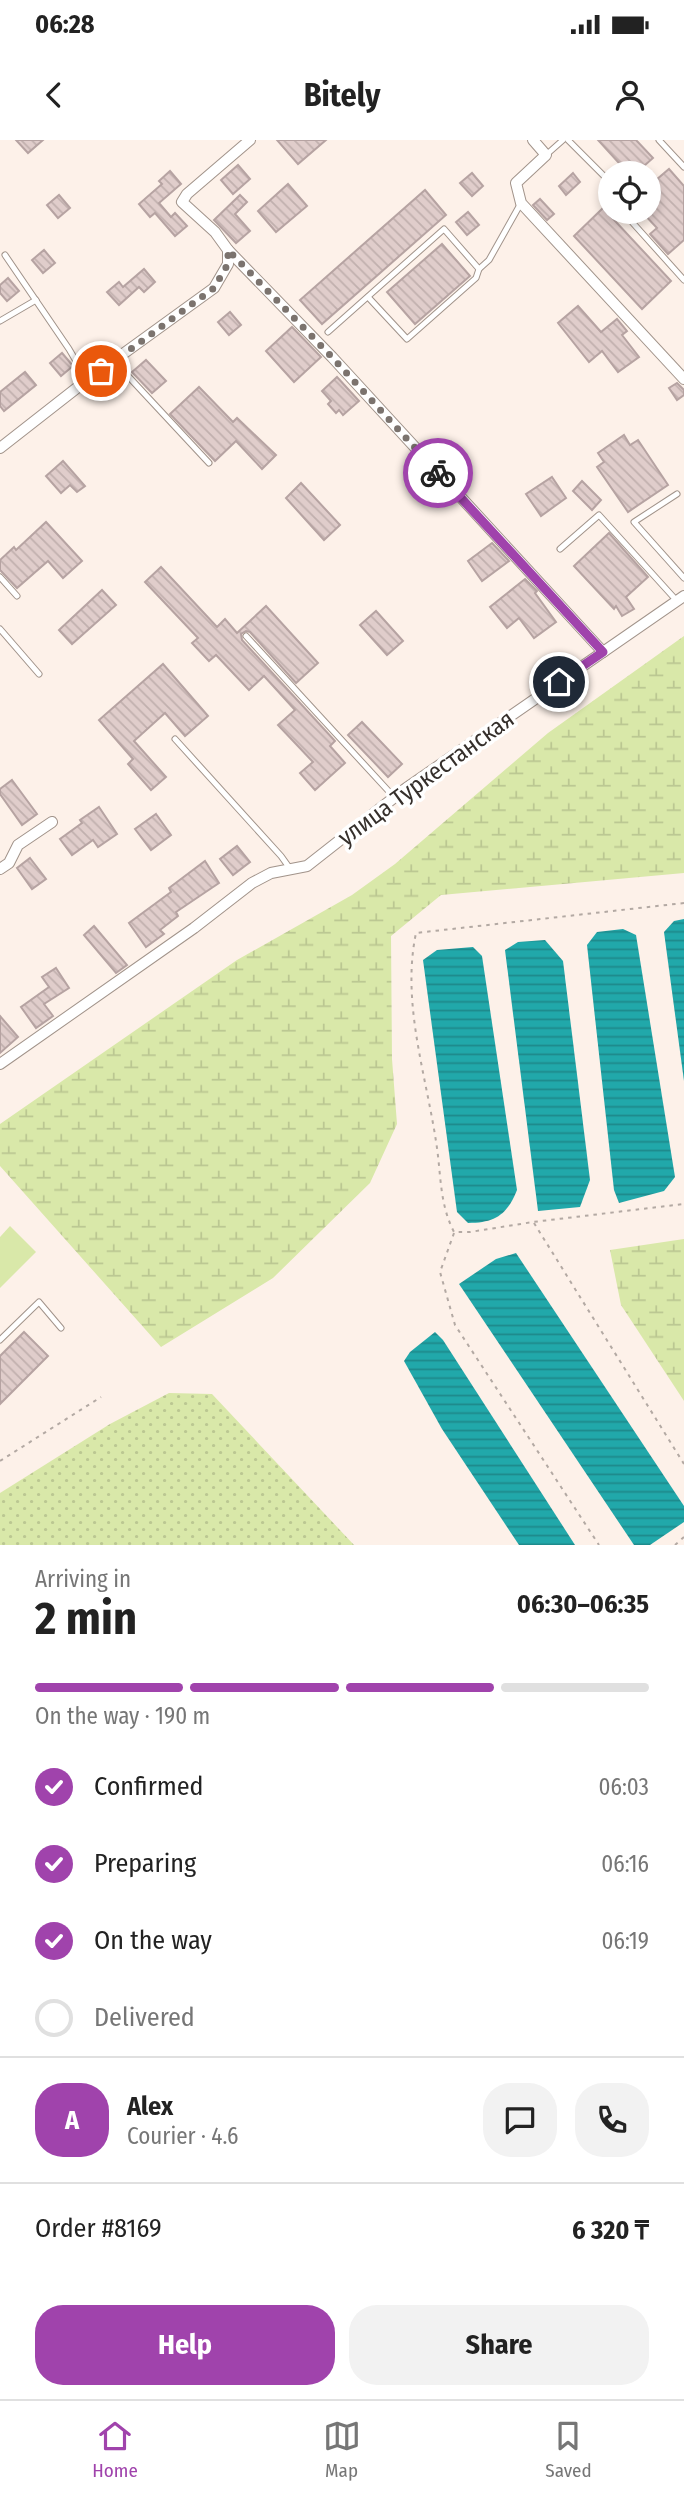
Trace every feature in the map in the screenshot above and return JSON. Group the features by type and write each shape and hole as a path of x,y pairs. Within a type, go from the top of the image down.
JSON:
{"street":[{"path":"250,140 181,202 215,232 228,250 332,357 603,652"},
{"path":"533,140 546,155 516,183 521,203 684,379"},
{"path":"0,448 87,380 214,288 228,264 228,250"},
{"name":"улица Туркестанская","path":"291,870 307,866 394,797 681,599"},
{"path":"0,869 9,863 18,845 52,822"},
{"path":"0,1064 194,928 252,883 271,873 291,870"}],"lane":[{"path":"546,155 563,140"},
{"path":"568,140 598,170"},
{"path":"659,140 684,167"},
{"path":"368,297 407,339 476,278 521,203"},
{"path":"634,224 684,280"},
{"path":"328,332 443,229 479,269"},
{"path":"5,255 87,380"},
{"path":"0,321 36,300"},
{"path":"114,361 209,463"},
{"path":"677,494 634,522 684,578"},
{"path":"560,550 599,515 681,599"},
{"path":"0,577 17,596"},
{"path":"0,629 39,674"},
{"path":"246,636 394,797"},
{"path":"175,739 291,870"},
{"path":"0,1340 39,1302 61,1328"}],"path":[{"path":"599,1545 455,1325 440,1272 454,1232 445,1214 411,983 411,957 416,933 684,903"},
{"path":"454,1232 470,1233 533,1222 684,1204"},
{"path":"533,1222 684,1464"},
{"path":"0,1461 101,1397"},
{"path":"675,1545 684,1537"}],"green space":[{"path":"684,636 684,873 441,895 391,936 392,1059 397,1124 370,1183 273,1278 161,1347 0,1166 0,1124 237,960 352,895 395,864 548,733"},
{"path":"10,1226 36,1252 0,1288 0,1237"},
{"path":"684,1239 684,1401 621,1305 610,1250"},
{"path":"169,1393 212,1394 354,1545 0,1545 0,1493 110,1424"}],"water":[{"path":"684,919 684,1081 664,932 674,921"},
{"path":"623,929 636,935 675,1177 664,1191 619,1203 614,1190 587,945 597,932"},
{"path":"545,940 563,961 590,1180 580,1207 538,1211 505,950 518,942"},
{"path":"473,947 482,956 517,1190 509,1206 499,1216 468,1223 457,1212 423,960 437,950"},
{"path":"516,1253 684,1506 684,1522 650,1545 634,1545 459,1284 496,1259"},
{"path":"435,1332 443,1340 575,1545 519,1545 442,1429 404,1361 410,1352"}],"building":[{"path":"16,140 43,140 28,153"},
{"path":"277,140 326,140 298,164"},
{"path":"598,140 636,140 653,158 650,161 617,161"},
{"path":"238,165 250,179 233,194 221,180"},
{"path":"669,169 684,186 684,240 668,254 650,234 657,228 653,224 661,224 661,176"},
{"path":"170,171 181,184 159,203 171,217 175,213 187,226 175,236 155,213 150,217 139,204 162,184 159,181"},
{"path":"472,173 483,186 472,196 460,183"},
{"path":"573,173 580,182 566,195 559,186"},
{"path":"288,184 307,206 276,232 258,211"},
{"path":"425,190 446,215 322,324 300,300"},
{"path":"59,195 70,208 58,218 47,205"},
{"path":"240,195 247,202 235,214 250,231 236,243 214,220"},
{"path":"540,199 554,214 547,220 533,205"},
{"path":"468,212 479,225 467,235 456,222"},
{"path":"598,213 598,224 618,224 671,281 642,309 574,236"},
{"path":"442,244 470,276 415,324 387,292"},
{"path":"44,250 55,263 43,273 32,260"},
{"path":"144,269 155,282 144,292 139,287 119,305 107,292 119,282 123,287"},
{"path":"8,278 19,291 7,301 0,293 0,285"},
{"path":"578,306 601,332 617,319 627,331 622,335 639,357 618,372 602,351 589,362 558,323"},
{"path":"230,312 241,325 229,335 218,322"},
{"path":"292,327 321,357 294,382 266,351"},
{"path":"62,353 73,366 61,376 50,363"},
{"path":"146,360 166,381 152,393 132,372"},
{"path":"25,372 36,385 4,411 0,406 0,392"},
{"path":"337,377 359,401 343,415 339,410 336,413 328,404 331,401 322,391"},
{"path":"677,383 684,390 684,395 677,400 669,388"},
{"path":"199,387 233,422 237,418 276,455 262,469 236,441 215,461 170,414"},
{"path":"624,435 630,445 638,440 668,485 628,512 597,467 604,462 598,453"},
{"path":"63,461 85,486 77,492 70,485 61,493 46,476"},
{"path":"552,477 566,498 541,516 526,494"},
{"path":"582,481 601,500 592,510 573,491"},
{"path":"301,483 340,525 324,540 286,498"},
{"path":"46,522 82,561 63,578 48,561 17,588 0,570 0,560 14,547 16,550"},
{"path":"609,533 648,577 626,597 634,609 622,616 616,606 614,609 574,566"},
{"path":"492,543 509,561 482,581 468,561"},
{"path":"161,567 217,627 225,619 237,633 266,606 318,663 296,683 250,632 241,634 242,640 335,741 330,746 345,763 315,790 300,773 313,762 278,725 295,710 264,676 249,690 216,655 209,661 192,643 198,638 145,582"},
{"path":"525,579 537,591 535,593 556,622 534,638 519,618 507,628 490,607"},
{"path":"102,590 116,605 72,644 59,630"},
{"path":"376,611 403,641 387,655 360,625"},
{"path":"163,664 208,716 185,736 165,713 134,741 166,777 151,790 128,764 133,759 99,720"},
{"path":"362,722 402,764 388,777 348,735"},
{"path":"12,780 37,814 22,825 0,794 0,789"},
{"path":"99,807 117,834 98,847 93,840 72,855 60,839"},
{"path":"156,814 171,835 151,850 135,829"},
{"path":"237,846 250,862 233,875 220,859"},
{"path":"30,858 46,879 32,889 17,868"},
{"path":"205,861 219,883 176,912 178,916 160,930 164,934 146,947 129,923 171,892 169,888"},
{"path":"94,926 127,965 116,973 84,935"},
{"path":"56,968 69,988 44,1004 53,1016 36,1028 21,1007 49,987 42,977"},
{"path":"0,1016 18,1037 0,1053"},
{"path":"24,1332 48,1356 0,1404 0,1356"}],"way so far":[{"path":"101,371 214,288 228,264 228,250 332,357 438,473"}],"route":[{"path":"438,473 603,652 559,682"}]}
